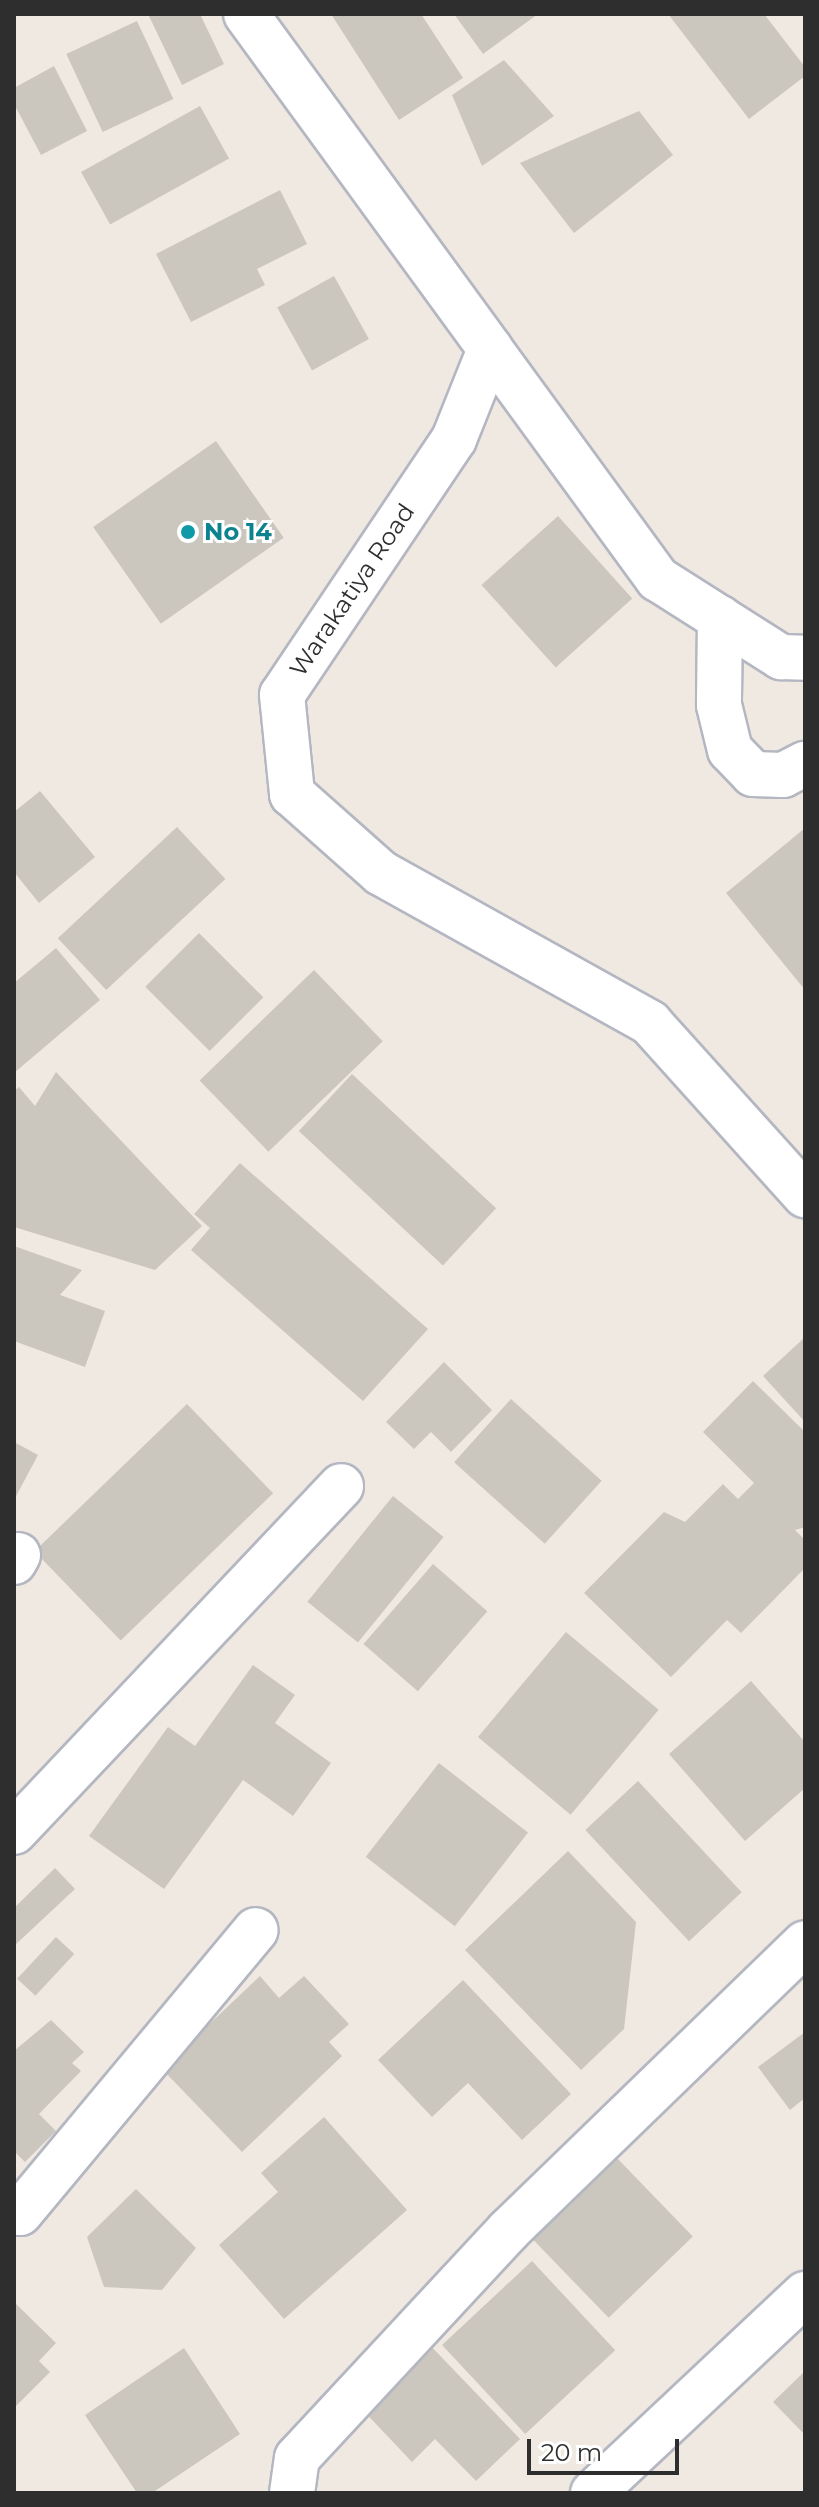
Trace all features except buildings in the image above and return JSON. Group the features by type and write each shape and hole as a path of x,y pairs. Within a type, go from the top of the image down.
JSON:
{"street":[{"path":"246,14 658,579 781,657 805,658"},
{"name":"Warakatiya Road","path":"490,349 454,439 282,695 292,794 381,873 650,1023 805,1195"},
{"path":"720,618 719,705 730,750 753,774 783,775 805,764"},
{"path":"14,1832 341,1486"},
{"path":"14,2211 20,2213 256,1930"},
{"path":"292,2493 297,2458 509,2230 805,1943"},
{"path":"593,2493 805,2294"}],"place":[{"name":"No 14","path":"188,532"}]}
